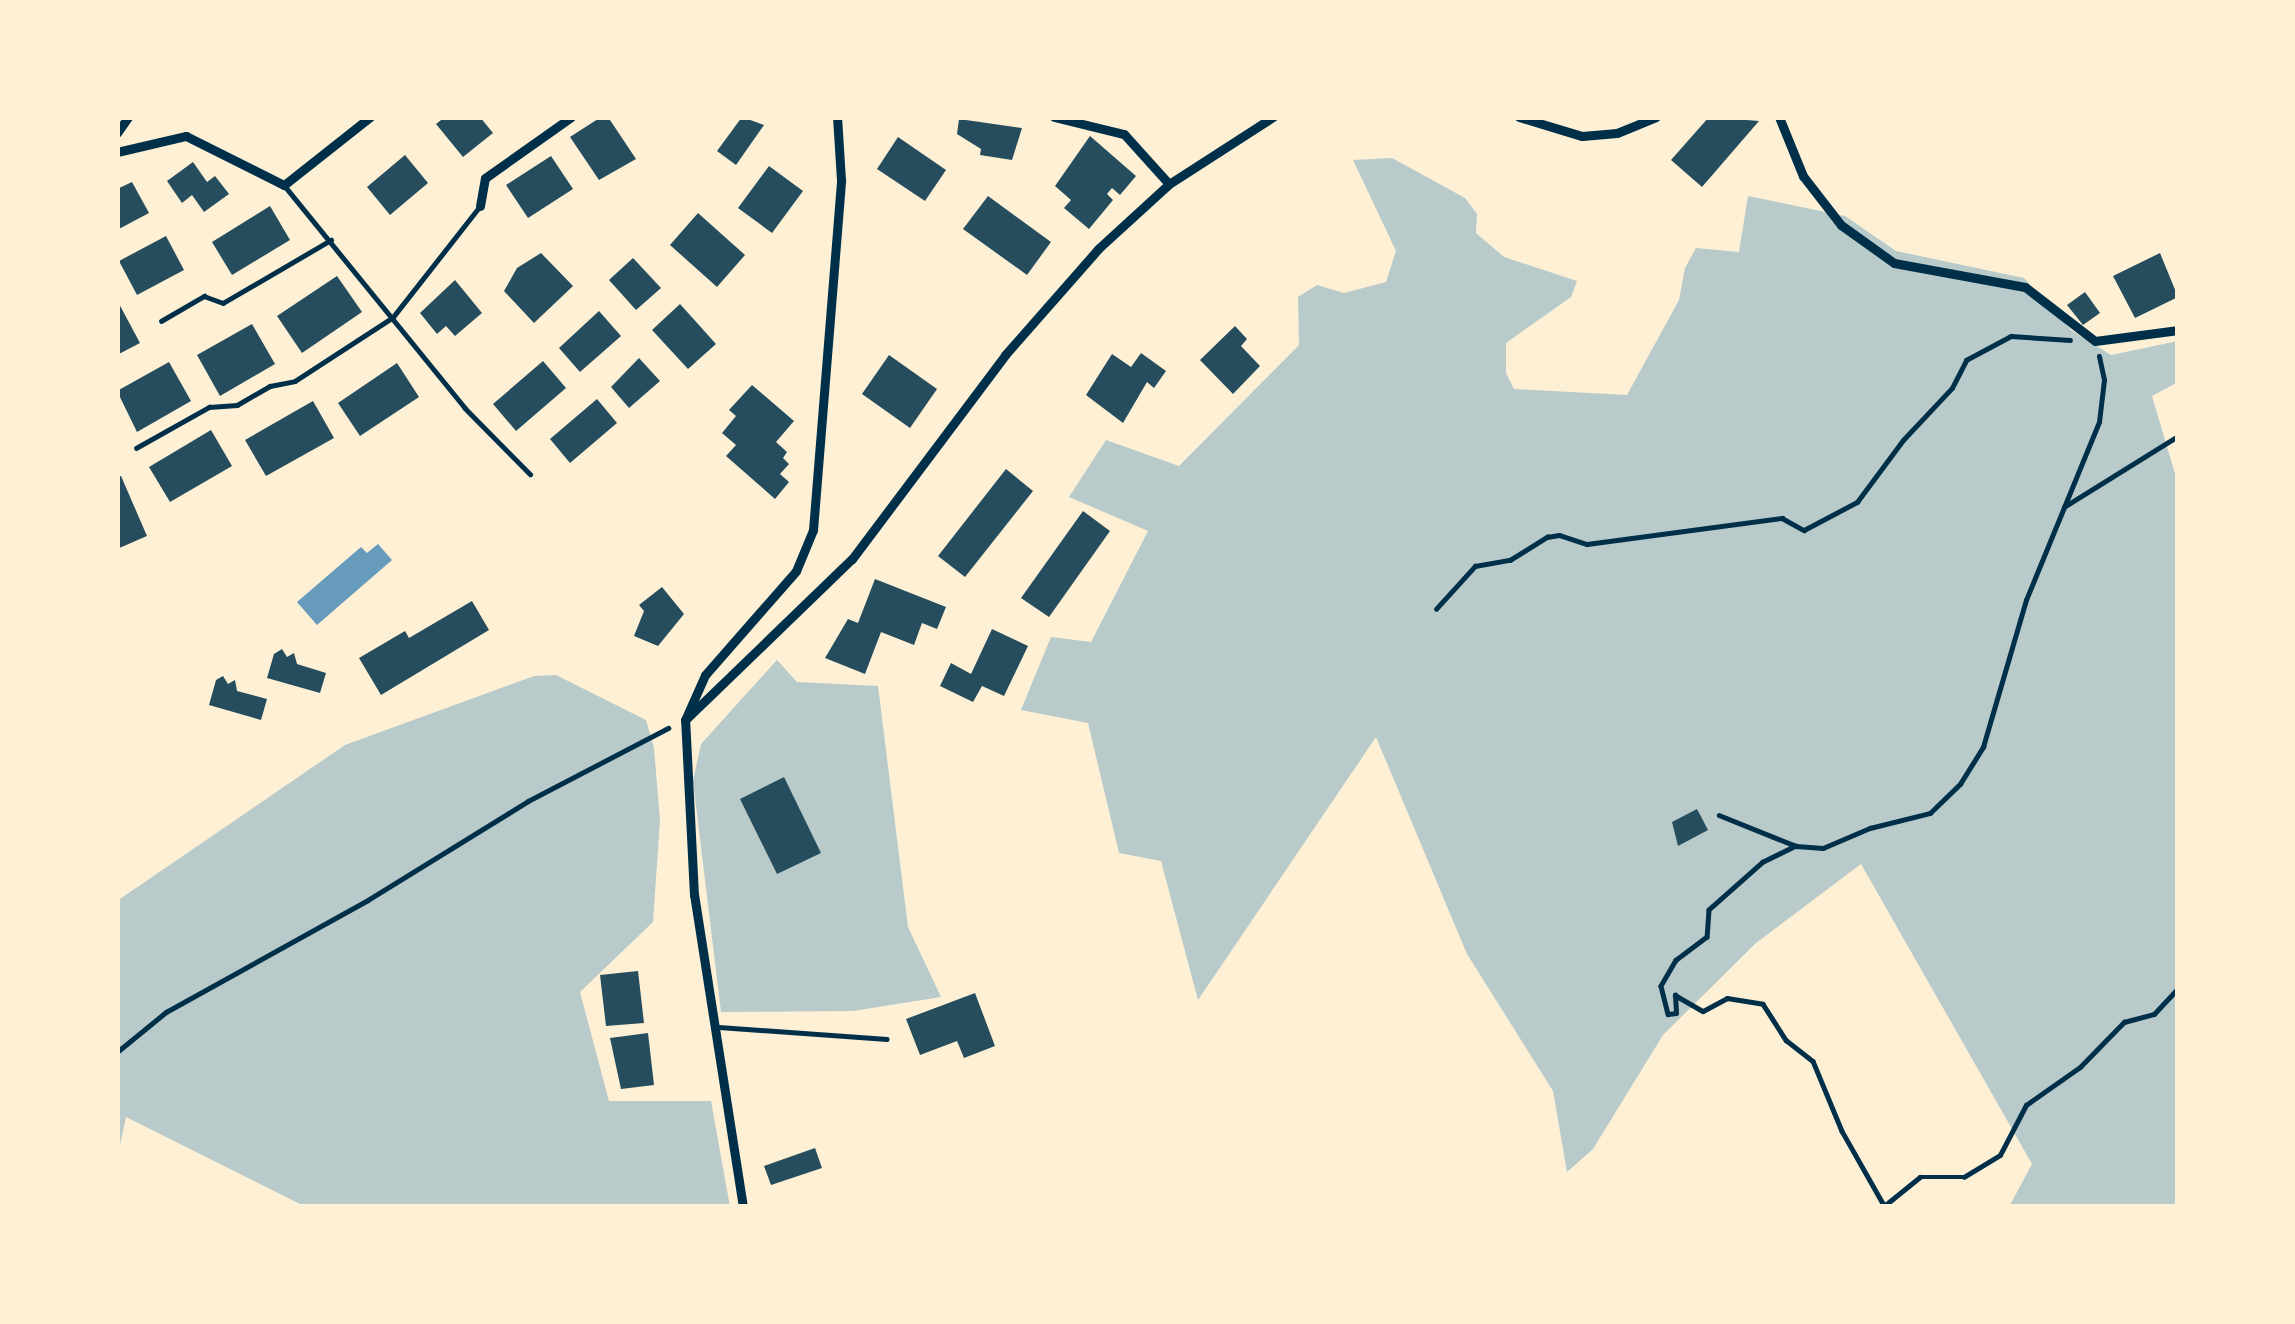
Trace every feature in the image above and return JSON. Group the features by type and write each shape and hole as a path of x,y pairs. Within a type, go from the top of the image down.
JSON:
{"street":[{"path":"117,133 128,117"},
{"path":"117,152 187,136 284,184 370,117"},
{"path":"480,206 485,178 572,117"},
{"path":"743,1207 690,865 685,721 705,675 775,600 810,543 820,479 841,180 837,117"},
{"path":"1054,117 1114,128 1169,184"},
{"path":"685,721 852,559 1025,331 1099,248 1169,184 1273,117"},
{"path":"1519,117 1582,136 1617,133 1656,117"},
{"path":"1779,117 1803,176 1840,225 1894,263 2025,287 2095,340 2178,330"}],"lane":[{"path":"284,184 465,408 530,474"},
{"path":"136,448 209,407 237,405 270,386 295,381 393,316 480,206"},
{"path":"161,321 204,296 223,303 331,240"},
{"path":"713,1027 887,1039"}],"path":[{"path":"1436,609 1475,566 1510,560 1546,537 1559,535 1587,544 1782,518 1804,530 1857,502 1903,440 1952,388 1966,360 2011,336 2095,340 2104,380 2099,422 2019,620 1983,747 1960,784 1930,813 1823,848 1796,846 1719,815"},
{"path":"2064,507 2178,436"},
{"path":"117,1052 166,1012 368,900 528,801 685,721"},
{"path":"1796,846 1763,862 1709,910 1707,937 1676,961 1661,986 1668,1014 1676,1013 1675,995 1703,1011 1727,998 1763,1004 1786,1040 1813,1061 1842,1131 1884,1207 1920,1177 1964,1177 2000,1154 2026,1105 2080,1067 2124,1022 2154,1015 2178,988"}],"shaded area":[{"path":"1392,158 1465,198 1477,214 1476,233 1504,257 1577,281 1571,297 1506,343 1506,373 1514,389 1627,395 1679,300 1685,268 1696,248 1739,252 1748,196 1845,216 1896,251 2024,278 2071,330 2111,355 2178,341 2178,382 2152,396 2178,484 2178,1207 2009,1207 2032,1164 1861,864 1756,943 1663,1035 1593,1149 1567,1172 1553,1091 1467,954 1376,737 1198,1000 1161,861 1119,853 1088,723 1021,710 1051,637 1091,642 1148,531 1069,497 1106,440 1179,466 1299,345 1298,297 1317,285 1344,293 1386,282 1396,251 1353,160"},
{"path":"777,660 797,682 878,686 908,927 941,997 853,1011 721,1012 693,781 701,744"},
{"path":"556,675 646,720 654,748 660,820 653,922 580,992 609,1101 711,1101 730,1207 306,1207 126,1117 117,1159 117,901 345,745 534,676"}],"water":[{"path":"378,544 392,560 317,625 297,602 361,547 367,553"}],"building":[{"path":"445,117 480,117 493,133 463,157 436,124"},
{"path":"608,117 636,159 599,180 570,137"},
{"path":"742,117 764,125 736,165 717,151"},
{"path":"1709,117 1759,121 1702,187 1671,160"},
{"path":"959,119 1022,128 1012,160 980,155 981,149 957,134"},
{"path":"1090,136 1136,176 1120,195 1112,188 1107,194 1113,200 1089,229 1064,208 1071,200 1055,186"},
{"path":"898,137 946,170 925,201 877,169"},
{"path":"405,155 428,183 390,215 367,187"},
{"path":"551,156 573,189 528,218 506,185"},
{"path":"193,162 207,182 215,176 229,194 204,212 192,195 182,203 167,181"},
{"path":"769,166 803,191 772,233 738,208"},
{"path":"132,182 149,213 117,230 117,189"},
{"path":"988,196 1051,242 1027,275 963,229"},
{"path":"270,206 290,240 232,275 212,242"},
{"path":"698,213 745,255 717,287 670,245"},
{"path":"166,236 184,270 137,295 119,261"},
{"path":"541,253 573,286 534,323 504,291 517,268"},
{"path":"2160,253 2178,297 2135,318 2113,276"},
{"path":"633,258 661,288 636,310 609,280"},
{"path":"337,276 362,312 302,353 277,316"},
{"path":"455,280 482,313 455,336 446,326 437,334 420,313"},
{"path":"2085,292 2100,313 2083,325 2067,305"},
{"path":"117,300 140,343 117,355"},
{"path":"680,304 716,344 688,369 652,330"},
{"path":"599,311 621,336 580,372 559,348"},
{"path":"252,324 275,364 220,396 197,355"},
{"path":"1235,326 1247,339 1241,346 1260,366 1233,394 1200,360"},
{"path":"1141,353 1166,371 1154,388 1147,382 1123,423 1086,395 1112,354 1131,367"},
{"path":"889,355 937,389 910,428 862,394"},
{"path":"639,358 660,381 629,408 611,387"},
{"path":"543,361 566,388 516,431 493,404"},
{"path":"169,362 191,401 137,432 117,391"},
{"path":"397,363 419,397 360,436 338,403"},
{"path":"752,385 794,421 776,442 787,452 783,458 789,464 780,474 789,482 775,499 726,456 736,445 722,433 736,416 729,410"},
{"path":"597,399 617,423 570,463 550,439"},
{"path":"313,401 334,438 266,476 245,440"},
{"path":"211,430 232,466 170,502 149,467"},
{"path":"1006,469 1033,491 965,577 938,556"},
{"path":"121,476 147,536 117,549 117,477"},
{"path":"1083,511 1110,531 1049,617 1021,598"},
{"path":"875,579 946,607 937,629 922,623 914,645 881,632 865,674 825,658 848,619 858,623"},
{"path":"662,587 684,614 658,646 634,636 644,611 639,605"},
{"path":"472,601 489,630 381,695 359,658 405,631 409,638"},
{"path":"992,629 1028,646 1004,696 982,686 973,702 940,686 951,663 971,674"},
{"path":"282,649 287,657 294,653 297,664 326,673 320,693 267,678 274,654"},
{"path":"223,676 228,684 235,680 237,691 267,699 261,720 209,705 216,680"},
{"path":"784,777 821,853 777,874 740,799"},
{"path":"1697,809 1708,830 1678,846 1672,822"},
{"path":"638,971 644,1023 606,1026 600,975"},
{"path":"975,993 995,1046 964,1058 957,1041 920,1055 906,1019"},
{"path":"648,1033 654,1085 621,1089 610,1038"},
{"path":"815,1148 822,1168 771,1185 764,1166"}]}
